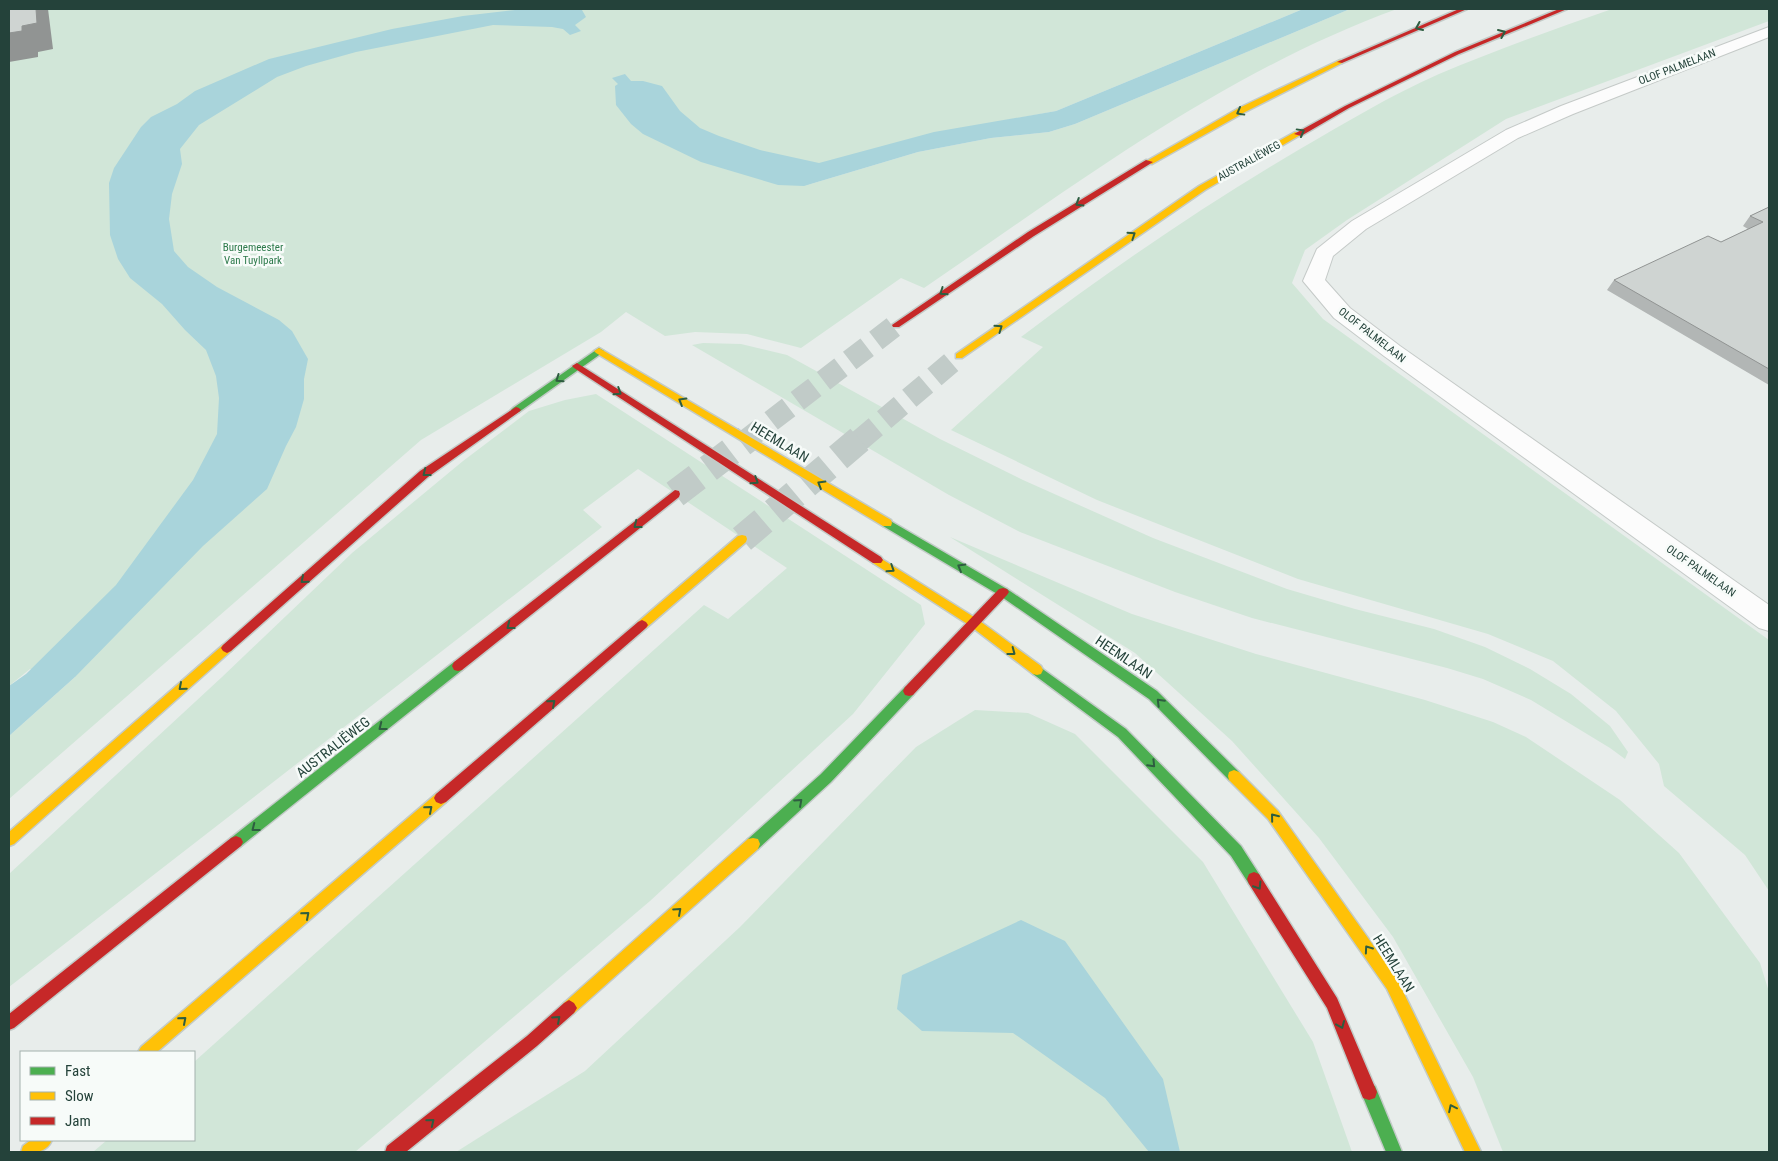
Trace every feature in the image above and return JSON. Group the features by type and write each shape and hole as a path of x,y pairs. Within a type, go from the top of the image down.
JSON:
{"main road":[{"path":"896,324 982,265 1120,177 1274,94 1350,57 1464,9"},
{"name":"AUSTRALIËWEG","path":"959,356 1202,188 1355,102 1458,53 1564,9"},
{"name":"HEEMLAAN","path":"577,366 599,351 1003,592 1153,695 1273,815 1392,984 1473,1152"},
{"path":"9,840 424,474 577,366 973,622 1122,733 1236,851 1332,1003 1394,1152"},
{"name":"AUSTRALIËWEG","path":"9,1023 675,494"},
{"path":"147,1051 742,539"},
{"path":"393,1152 532,1041 826,778 1003,592"},
{"path":"29,1152 43,1141"}],"street":[{"name":"OLOF PALMELAAN","path":"1769,32 1567,110 1512,134 1359,225 1324,253 1314,281 1342,313 1392,351 1769,620"}],"green space":[{"name":"Burgemeester Van Tuyllpark","path":"9,9 1303,9 1056,111 975,126 804,186 918,152 991,138 1049,132 1075,124 1350,9 1397,9 1333,35 1271,65 1211,98 1094,171 924,288 901,278 801,348 747,334 695,332 665,336 626,312 601,332 421,440 9,799 9,736 75,677 30,669 9,686"},
{"path":"1612,9 1769,9 1769,21 1506,119 1347,220 1305,250 1292,283 1323,319 1769,640 1769,891 1745,855 1664,786 1659,764 1616,711 1553,661 1488,634 1298,579 1097,500 951,430 1043,347 1021,337 1123,263 1228,193 1351,119 1421,82 1503,48"},
{"path":"703,343 741,344 787,355 940,439 1023,480 1153,538 1287,589 1434,629 1485,647 1530,669 1571,694 1610,726 1628,752 1625,759 1531,700 1483,679 1252,618 1175,592 1020,532 949,495 692,345"},
{"path":"596,394 921,605 925,624 853,714 650,901 355,1152 93,1152 106,1141 195,1141 195,1061 704,605 728,619 787,568 638,469 583,510 602,527 9,987 9,874 222,677 352,553 463,461 529,411 565,400"},
{"path":"950,537 1132,614 1256,654 1425,700 1493,722 1526,737 1620,800 1679,853 1760,963 1769,992 1769,1152 1503,1152 1473,1077 1393,937 1319,838 1232,741 1135,653"},
{"path":"975,710 1028,713 1075,734 1203,862 1313,1042 1352,1152 456,1152 585,1071 740,927 916,747"}],"water":[{"path":"524,9 578,9 582,10 586,17 575,25 581,31 570,35 563,29 552,27 493,25 356,52 306,66 277,77 199,125 180,149 182,164 172,194 169,219 174,251 188,267 217,287 279,320 292,331 308,359 304,379 304,399 296,427 267,489 203,546 75,677 9,736 9,686 26,674 116,585 193,480 217,434 219,398 216,376 206,350 162,304 130,278 118,259 110,235 109,183 114,168 141,127 151,117 177,104 195,91 269,59 392,29 463,16"},
{"path":"1303,9 1350,9 1075,124 1049,132 991,138 918,152 804,186 778,185 701,162 643,134 631,124 616,105 615,86 618,84 612,78 625,74 631,81 643,81 662,86 680,111 700,128 719,136 760,150 819,163 934,132 1056,111"},
{"path":"1021,920 1065,941 1163,1079 1180,1152 1149,1152 1105,1098 1013,1033 922,1031 897,1009 902,975"}],"building":[{"path":"9,9 36,9 37,23 22,26 22,31 9,33"},
{"path":"1769,207 1769,369 1614,280 1708,236 1721,242 1763,222 1750,216"}],"tunnel":[{"path":"745,441 896,325"},
{"path":"859,441 959,356"},
{"path":"675,494 747,439"},
{"path":"742,539 860,439"}],"traffic: fast":[{"path":"516,410 599,351"},
{"path":"887,523 1003,592 1153,695 1234,776"},
{"path":"236,842 458,666"},
{"path":"1037,670 1122,733 1236,851 1254,879"},
{"path":"753,844 826,778 909,691"},
{"path":"1369,1092 1394,1152"}],"traffic: slow":[{"path":"1149,162 1242,110 1340,62"},
{"path":"959,356 1202,188 1298,134"},
{"path":"599,351 887,523"},
{"path":"642,625 742,539"},
{"path":"877,560 973,622 1037,670"},
{"path":"9,840 227,648"},
{"path":"1234,776 1273,815 1392,984 1473,1152"},
{"path":"147,1051 441,798"},
{"path":"569,1008 753,844"},
{"path":"29,1152 43,1141"}],"traffic: jam":[{"path":"1340,62 1464,9"},
{"path":"1298,134 1347,107 1457,53 1564,9"},
{"path":"896,325 1031,234 1149,162"},
{"path":"577,366 877,560"},
{"path":"227,648 424,474 516,410"},
{"path":"458,666 675,494"},
{"path":"909,691 1003,592"},
{"path":"441,798 642,625"},
{"path":"9,1023 236,842"},
{"path":"1254,879 1332,1003 1369,1092"},
{"path":"393,1152 532,1041 569,1008"}]}
